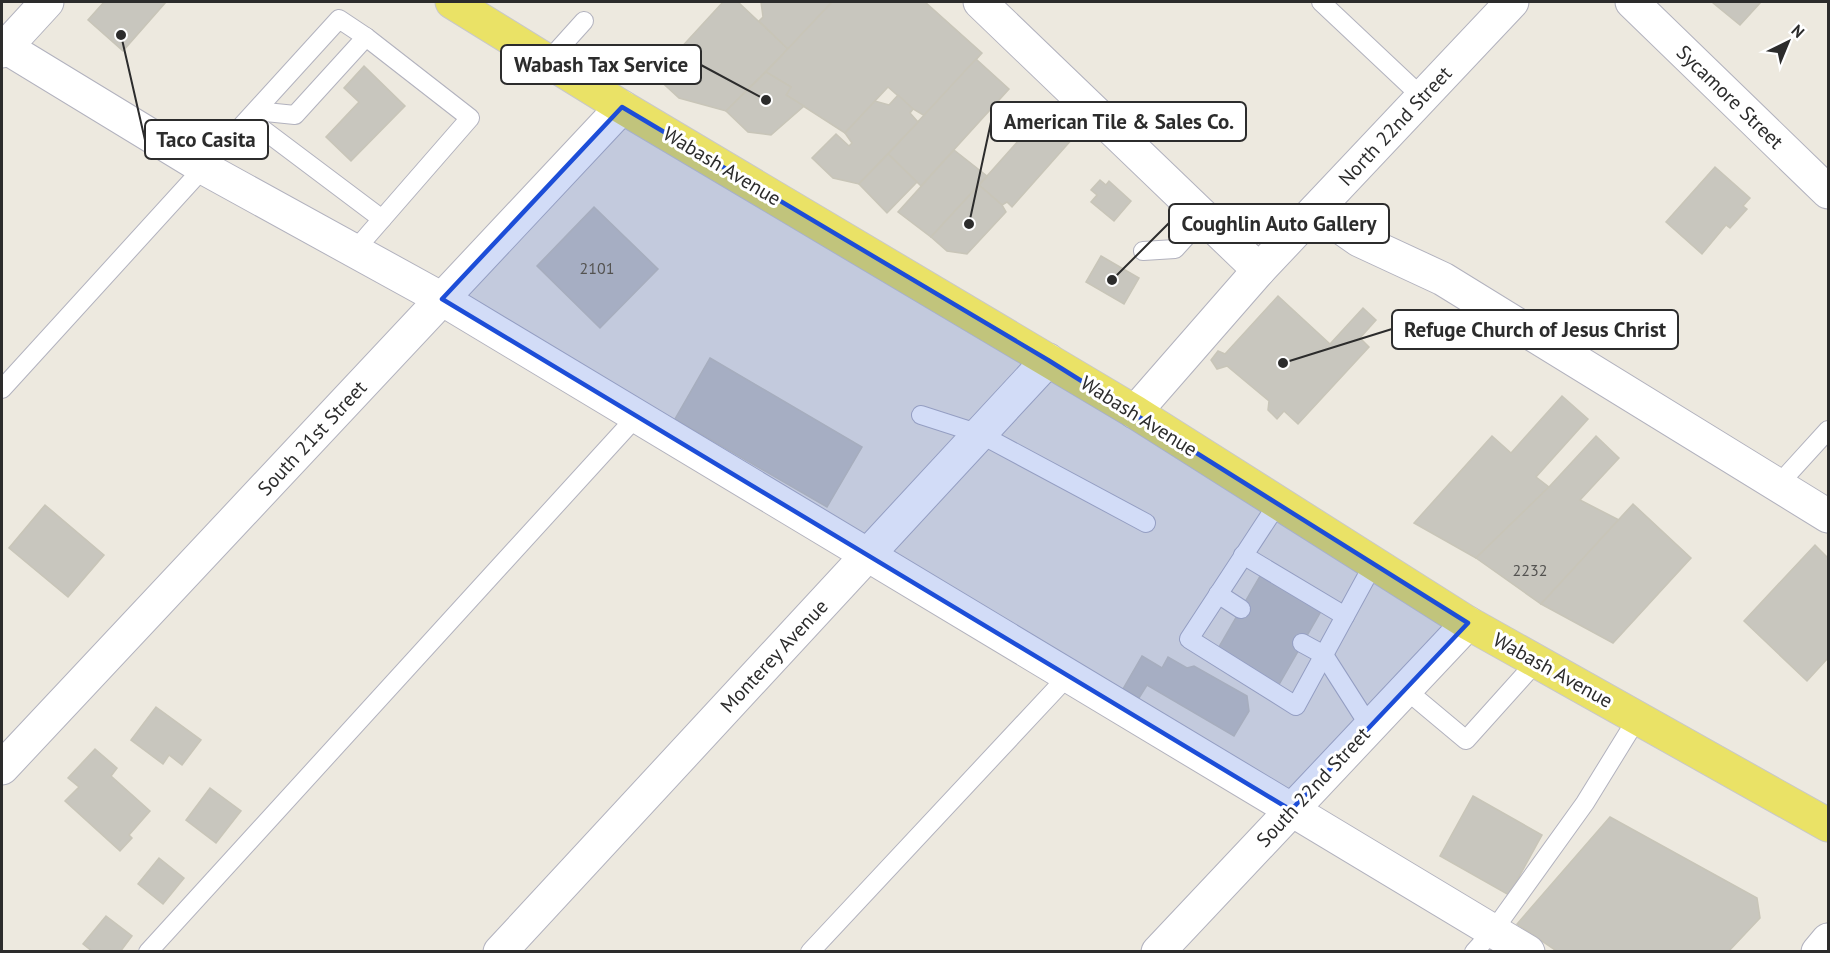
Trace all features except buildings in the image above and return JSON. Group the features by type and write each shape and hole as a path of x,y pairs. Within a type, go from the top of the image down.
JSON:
{"main road":[{"name":"Wabash Avenue","path":"452,2 622,107 1135,412 1468,622 1826,818"}],"street":[{"path":"47,2 3,48 204,168 442,298 1291,810 1484,941 1528,951"},
{"path":"980,2 1259,270"},
{"name":"North 22nd Street","path":"1135,412 1259,270 1512,2"},
{"name":"Sycamore Street","path":"1632,2 1828,192"},
{"name":"South 21st Street","path":"2,768 622,107"},
{"path":"1316,210 1359,240 1443,279 1828,516"},
{"name":"Monterey Avenue","path":"500,951 1048,360"},
{"name":"South 22nd Street","path":"1158,951 1468,622"},
{"path":"1818,951 1828,940"}],"lane":[{"path":"1321,2 1422,97"},
{"path":"2,389 339,19 366,37 470,118 355,250"},
{"path":"548,61 584,21"},
{"path":"252,115 295,115 366,37"},
{"path":"252,115 382,219"},
{"path":"1143,251 1175,249 1204,217"},
{"path":"921,415 980,434 1146,523"},
{"path":"148,951 637,416"},
{"path":"1778,485 1828,430"},
{"path":"1278,503 1189,639 1296,706 1374,563"},
{"path":"1243,555 1345,616"},
{"path":"1218,594 1241,609"},
{"path":"1302,644 1324,655 1370,727"},
{"path":"1405,689 1466,740 1537,661"},
{"path":"810,951 1068,676"},
{"path":"1484,941 1585,803 1638,717"}],"highlighted area":[{"path":"622,107 1048,360 1468,623 1291,810 442,299"}],"place":[{"name":"Taco Casita","path":"121,35"},
{"name":"Wabash Tax Service","path":"766,100"},
{"name":"American Tile & Sales Co.","path":"969,224"},
{"name":"Coughlin Auto Gallery","path":"1112,280"},
{"name":"Refuge Church of Jesus Christ","path":"1283,363"}]}
